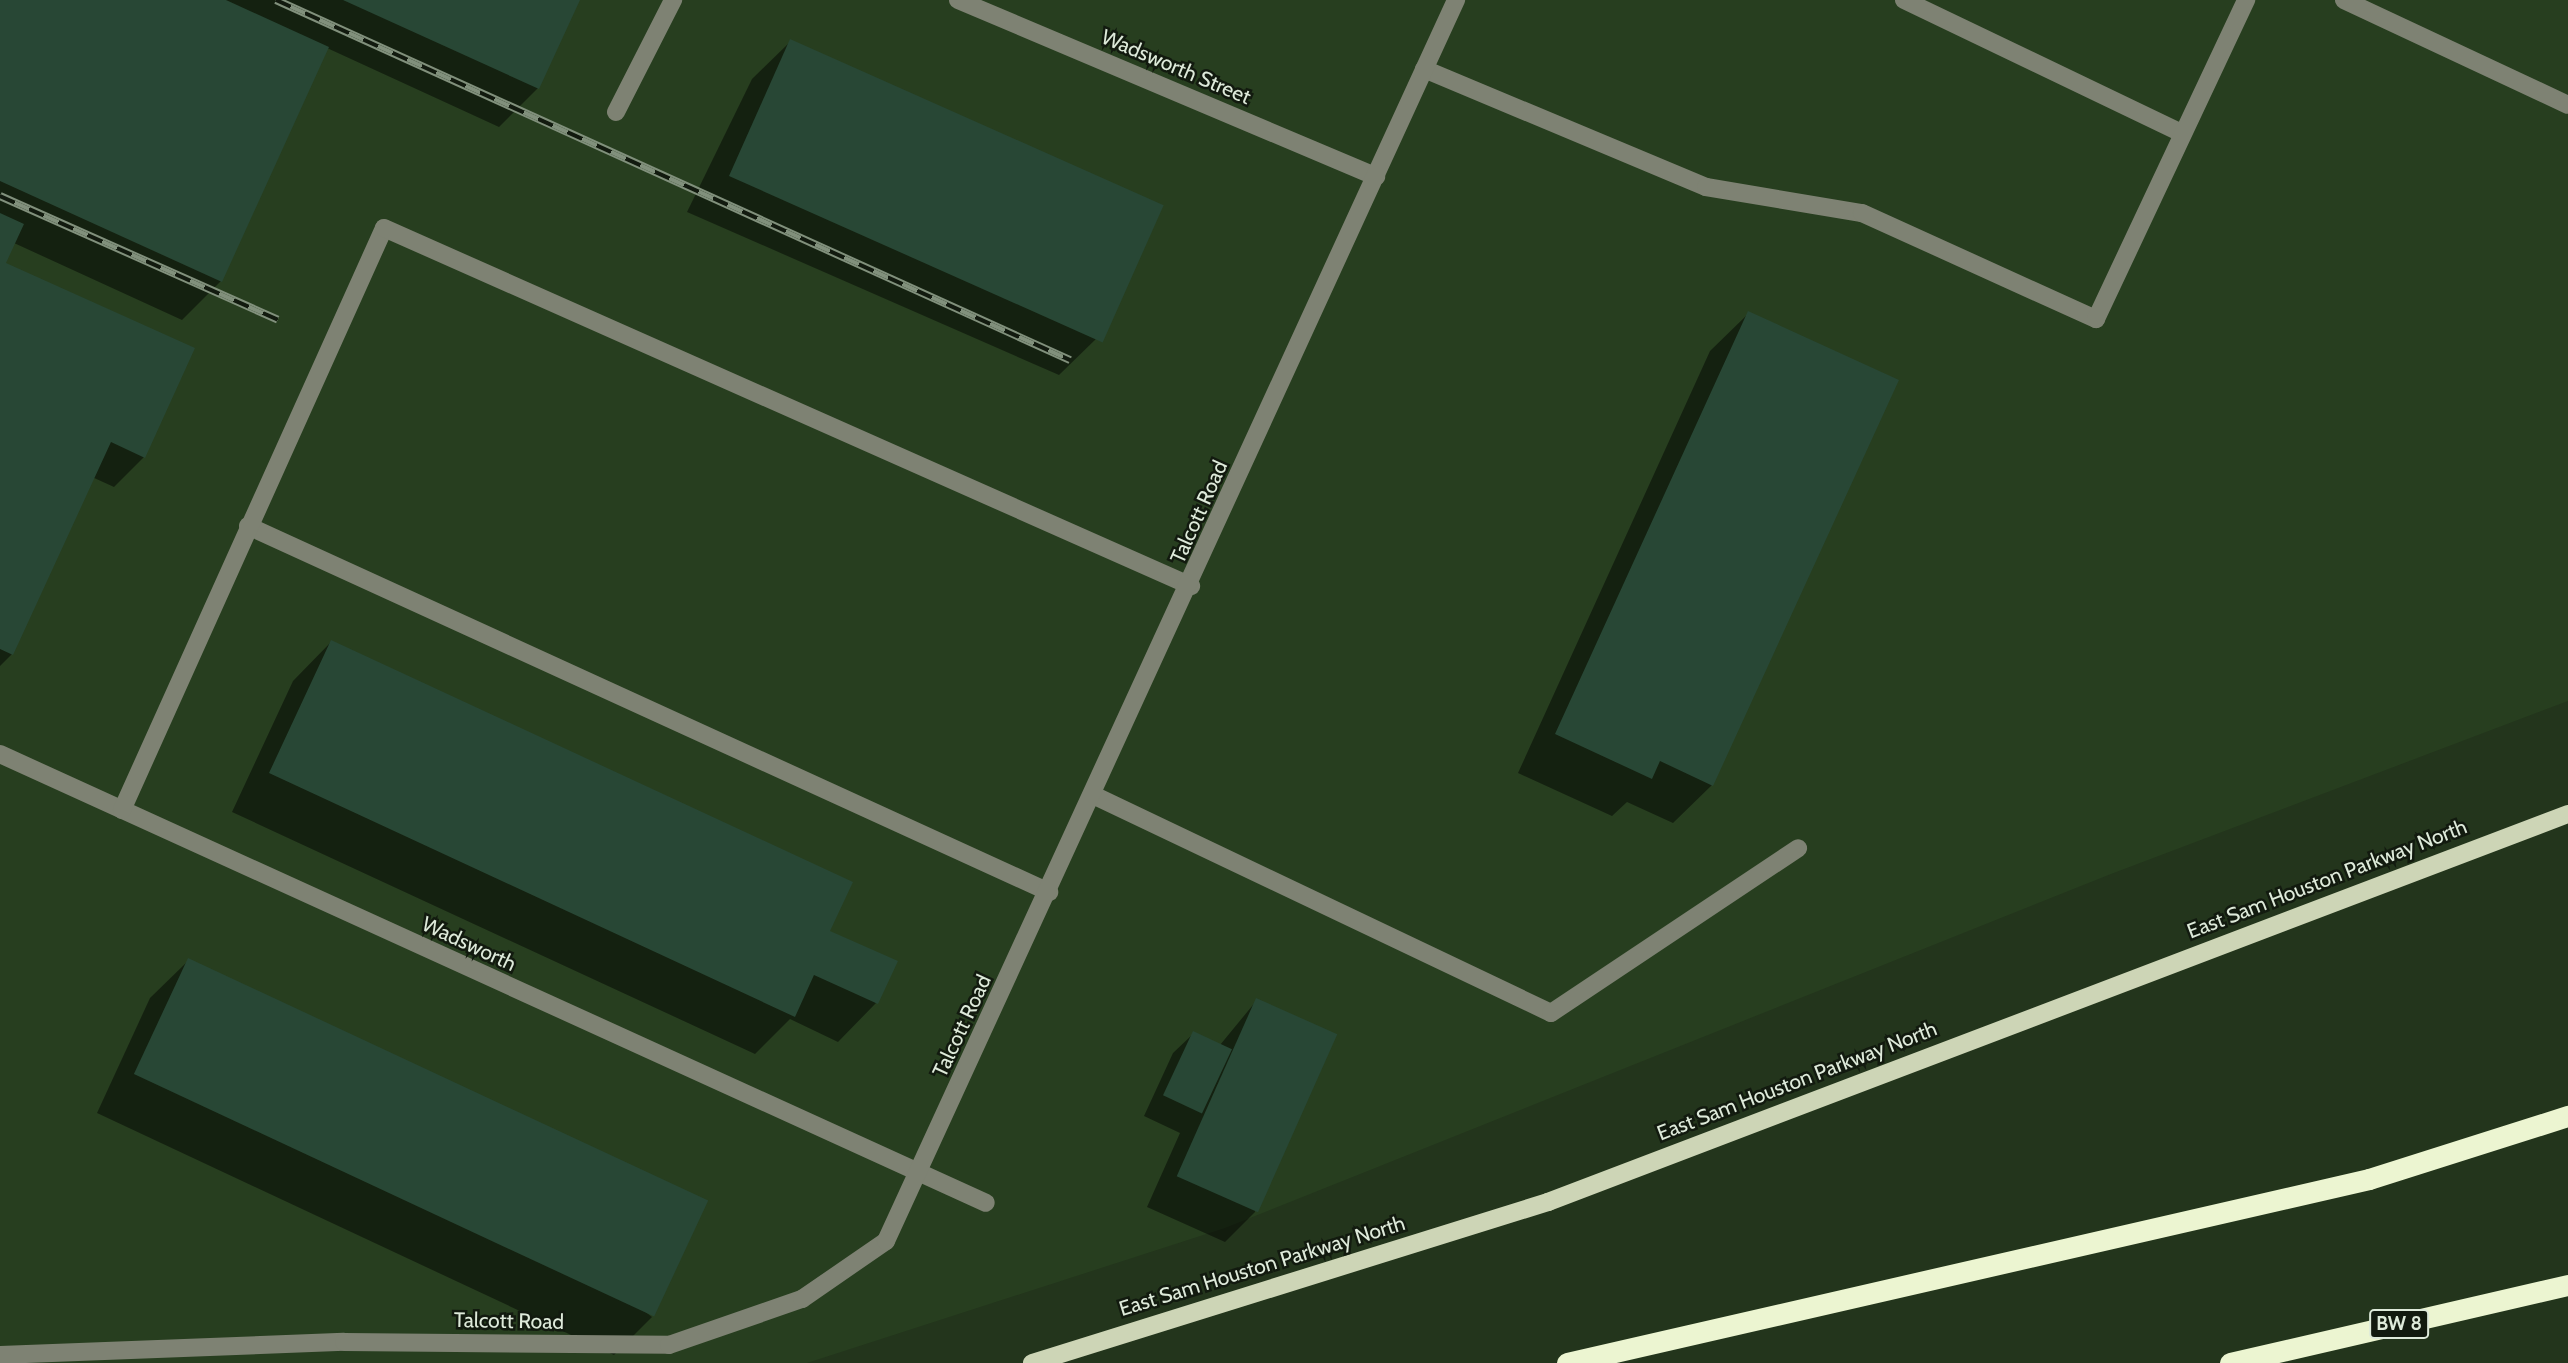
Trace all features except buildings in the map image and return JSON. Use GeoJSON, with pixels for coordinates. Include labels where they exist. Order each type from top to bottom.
{"type":"FeatureCollection","features":[{"type":"Feature","properties":{"kind":"highway"},"geometry":{"type":"LineString","coordinates":[[1567,1363],[2370,1179],[2568,1116]]}},
{"type":"Feature","properties":{"kind":"highway","name":"BW 8"},"geometry":{"type":"LineString","coordinates":[[2230,1363],[2568,1284]]}},
{"type":"Feature","properties":{"kind":"main road","name":"East Sam Houston Parkway North"},"geometry":{"type":"LineString","coordinates":[[1032,1363],[1548,1202],[2568,814]]}},
{"type":"Feature","properties":{"kind":"lane"},"geometry":{"type":"LineString","coordinates":[[616,112],[673,0]]}},
{"type":"Feature","properties":{"kind":"lane","name":"Wadsworth Street"},"geometry":{"type":"LineString","coordinates":[[958,0],[1376,177]]}},
{"type":"Feature","properties":{"kind":"lane","name":"Talcott Road"},"geometry":{"type":"LineString","coordinates":[[0,1355],[345,1342],[669,1345],[813,1292],[886,1241],[1191,586],[1456,0]]}},
{"type":"Feature","properties":{"kind":"lane"},"geometry":{"type":"LineString","coordinates":[[1904,0],[2182,132]]}},
{"type":"Feature","properties":{"kind":"lane"},"geometry":{"type":"LineString","coordinates":[[1424,69],[1706,187],[1862,213],[2096,319],[2246,0]]}},
{"type":"Feature","properties":{"kind":"lane"},"geometry":{"type":"LineString","coordinates":[[2344,0],[2568,105]]}},
{"type":"Feature","properties":{"kind":"lane"},"geometry":{"type":"LineString","coordinates":[[122,810],[384,228],[1191,586]]}},
{"type":"Feature","properties":{"kind":"lane"},"geometry":{"type":"LineString","coordinates":[[248,526],[1049,892]]}},
{"type":"Feature","properties":{"kind":"lane","name":"Wadsworth"},"geometry":{"type":"LineString","coordinates":[[0,754],[918,1175],[986,1203]]}},
{"type":"Feature","properties":{"kind":"lane"},"geometry":{"type":"LineString","coordinates":[[1093,795],[1551,1013],[1798,848]]}},
{"type":"Feature","properties":{"kind":"shaded area"},"geometry":{"type":"Polygon","coordinates":[[[0,0],[2568,0],[2568,701],[2111,874],[1225,1228],[807,1363],[0,1363],[0,0]]]}},
{"type":"Feature","properties":{"kind":"railway"},"geometry":{"type":"LineString","coordinates":[[276,0],[1070,360]]}},
{"type":"Feature","properties":{"kind":"railway"},"geometry":{"type":"LineString","coordinates":[[0,196],[278,320]]}}]}
